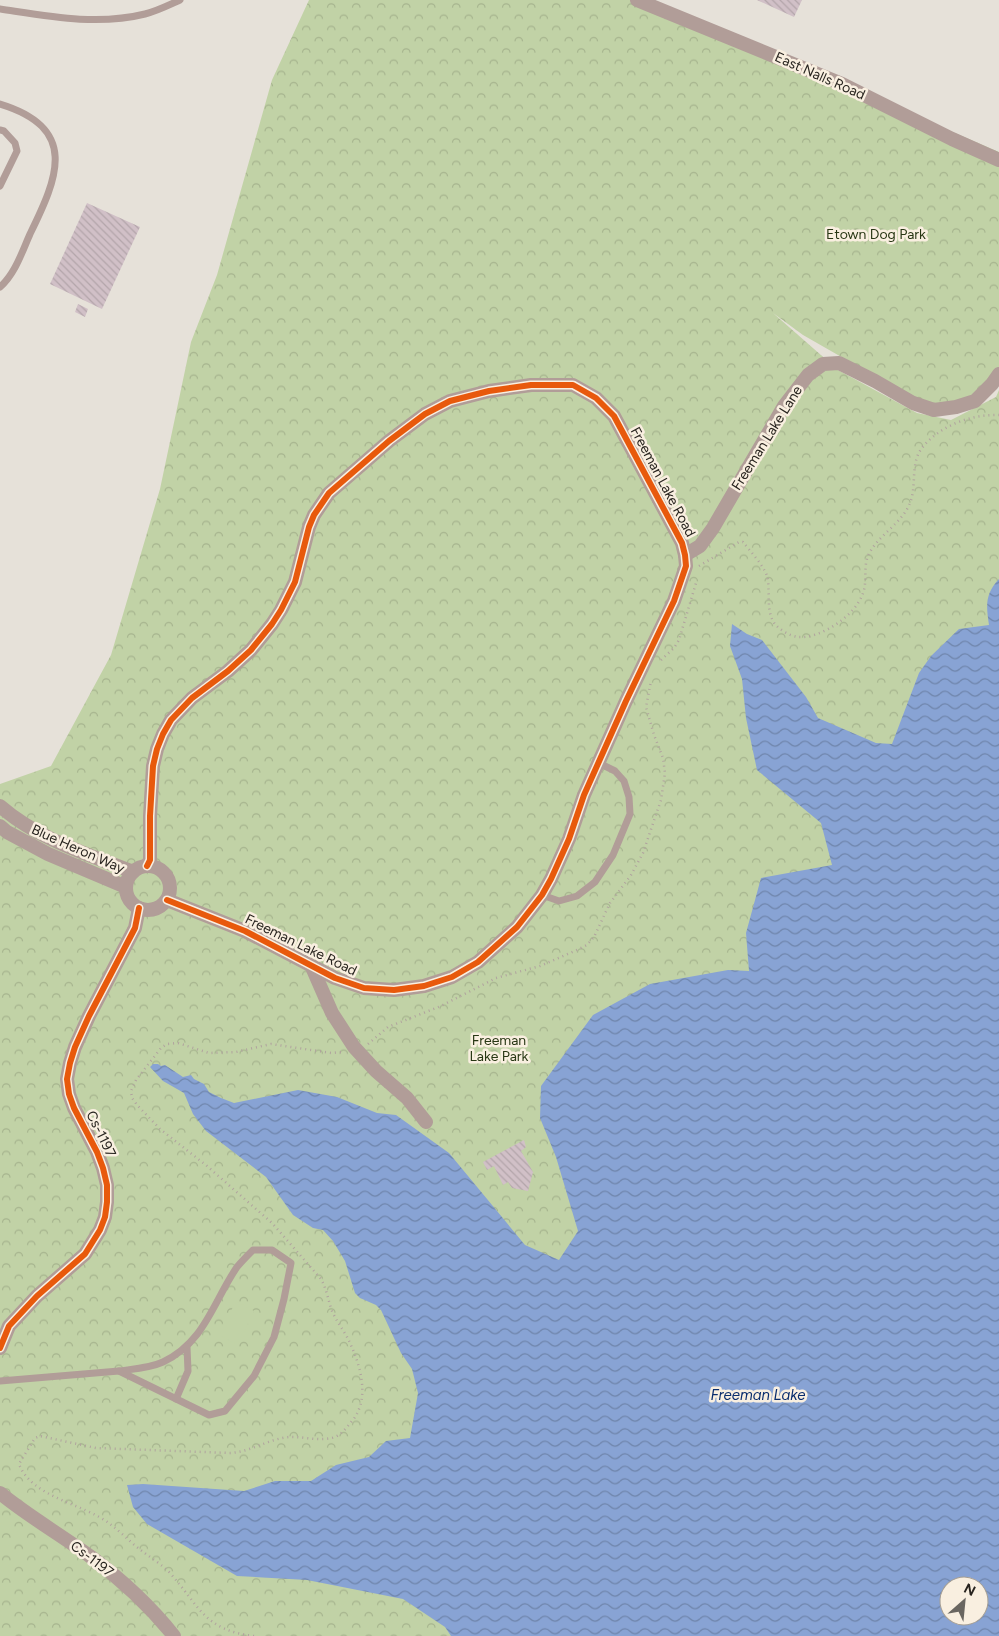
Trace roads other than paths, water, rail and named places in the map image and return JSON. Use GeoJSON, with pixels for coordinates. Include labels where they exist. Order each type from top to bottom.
{"type":"FeatureCollection","features":[{"type":"Feature","properties":{"kind":"street","name":"East Nalls Road"},"geometry":{"type":"LineString","coordinates":[[637,0],[842,84],[952,140],[999,160]]}},
{"type":"Feature","properties":{"kind":"street","name":"Freeman Lake Lane"},"geometry":{"type":"LineString","coordinates":[[685,555],[700,546],[713,528],[784,406],[808,375],[823,364],[839,363],[875,381],[912,403],[934,410],[975,401],[999,374]]}},
{"type":"Feature","properties":{"kind":"street","name":"Freeman Lake Road"},"geometry":{"type":"LineString","coordinates":[[147,866],[150,860],[153,766],[163,734],[171,720],[192,698],[246,655],[272,624],[295,582],[305,540],[314,515],[329,493],[389,441],[425,414],[450,401],[489,391],[531,385],[573,385],[596,398],[614,416],[682,543],[686,566],[674,601],[633,685],[576,814],[560,859],[542,895],[517,927],[487,955],[465,970],[438,982],[409,989],[379,990],[349,984],[245,931],[167,900]]}},
{"type":"Feature","properties":{"kind":"street","name":"Blue Heron Way"},"geometry":{"type":"LineString","coordinates":[[0,806],[15,819],[41,835],[133,872]]}},
{"type":"Feature","properties":{"kind":"street","name":"Blue Heron Way"},"geometry":{"type":"LineString","coordinates":[[0,826],[7,832],[48,854],[126,887]]}},
{"type":"Feature","properties":{"kind":"street"},"geometry":{"type":"LineString","coordinates":[[147,866],[159,868],[166,875],[170,882],[170,891],[167,900],[162,906],[146,910],[139,908],[131,902],[126,887],[128,878],[133,872],[147,866]]}},
{"type":"Feature","properties":{"kind":"street","name":"Cs-1197"},"geometry":{"type":"LineString","coordinates":[[0,1348],[9,1326],[37,1296],[74,1264],[89,1248],[100,1230],[105,1217],[107,1185],[103,1168],[97,1152],[74,1108],[69,1094],[67,1079],[75,1047],[89,1016],[136,928],[139,908]]}},
{"type":"Feature","properties":{"kind":"street"},"geometry":{"type":"LineString","coordinates":[[311,965],[332,1013],[356,1049],[376,1071],[407,1098],[426,1122]]}},
{"type":"Feature","properties":{"kind":"street","name":"Cs-1197"},"geometry":{"type":"LineString","coordinates":[[0,1493],[92,1557],[122,1581],[149,1607],[174,1636]]}},
{"type":"Feature","properties":{"kind":"lane"},"geometry":{"type":"LineString","coordinates":[[0,9],[87,20],[117,19],[146,14],[180,0]]}},
{"type":"Feature","properties":{"kind":"lane"},"geometry":{"type":"LineString","coordinates":[[0,104],[20,111],[43,127],[52,139],[55,167],[48,197],[8,280],[0,287]]}},
{"type":"Feature","properties":{"kind":"lane"},"geometry":{"type":"LineString","coordinates":[[0,130],[4,131],[15,143],[17,151],[0,186]]}},
{"type":"Feature","properties":{"kind":"lane"},"geometry":{"type":"LineString","coordinates":[[542,895],[559,902],[577,896],[595,882],[614,855],[630,814],[629,797],[624,781],[615,771],[599,763]]}},
{"type":"Feature","properties":{"kind":"lane"},"geometry":{"type":"LineString","coordinates":[[0,1381],[118,1371],[148,1367],[163,1362],[187,1347],[202,1327],[238,1266],[252,1250],[272,1250],[291,1264],[274,1337],[254,1376],[225,1411],[210,1415],[118,1371]]}},
{"type":"Feature","properties":{"kind":"lane"},"geometry":{"type":"LineString","coordinates":[[176,1399],[188,1371],[187,1347]]}},
{"type":"Feature","properties":{"kind":"water","name":"Freeman Lake"},"geometry":{"type":"Polygon","coordinates":[[[999,579],[999,1636],[451,1636],[445,1627],[403,1599],[307,1580],[237,1576],[147,1524],[133,1507],[127,1485],[143,1484],[244,1491],[275,1481],[311,1481],[336,1465],[369,1457],[386,1441],[410,1438],[418,1393],[412,1369],[401,1353],[381,1310],[355,1293],[345,1261],[333,1241],[323,1230],[313,1228],[293,1215],[266,1177],[206,1131],[193,1114],[184,1093],[163,1081],[150,1067],[153,1064],[165,1065],[183,1077],[191,1075],[194,1079],[204,1084],[209,1092],[234,1103],[298,1090],[337,1097],[377,1113],[396,1115],[449,1153],[525,1245],[559,1260],[578,1231],[556,1157],[540,1118],[541,1086],[593,1015],[650,984],[728,970],[749,971],[746,933],[761,878],[832,865],[821,823],[757,770],[746,718],[742,679],[730,646],[732,624],[747,634],[762,640],[806,697],[818,718],[876,743],[892,744],[919,673],[931,656],[959,629],[989,625],[987,611],[991,590],[999,579]]]}},
{"type":"Feature","properties":{"kind":"park label","name":"Etown Dog Park"},"geometry":{"type":"Point","coordinates":[876,234]}},
{"type":"Feature","properties":{"kind":"park label","name":"Freeman Lake Park"},"geometry":{"type":"Point","coordinates":[499,1048]}}]}
